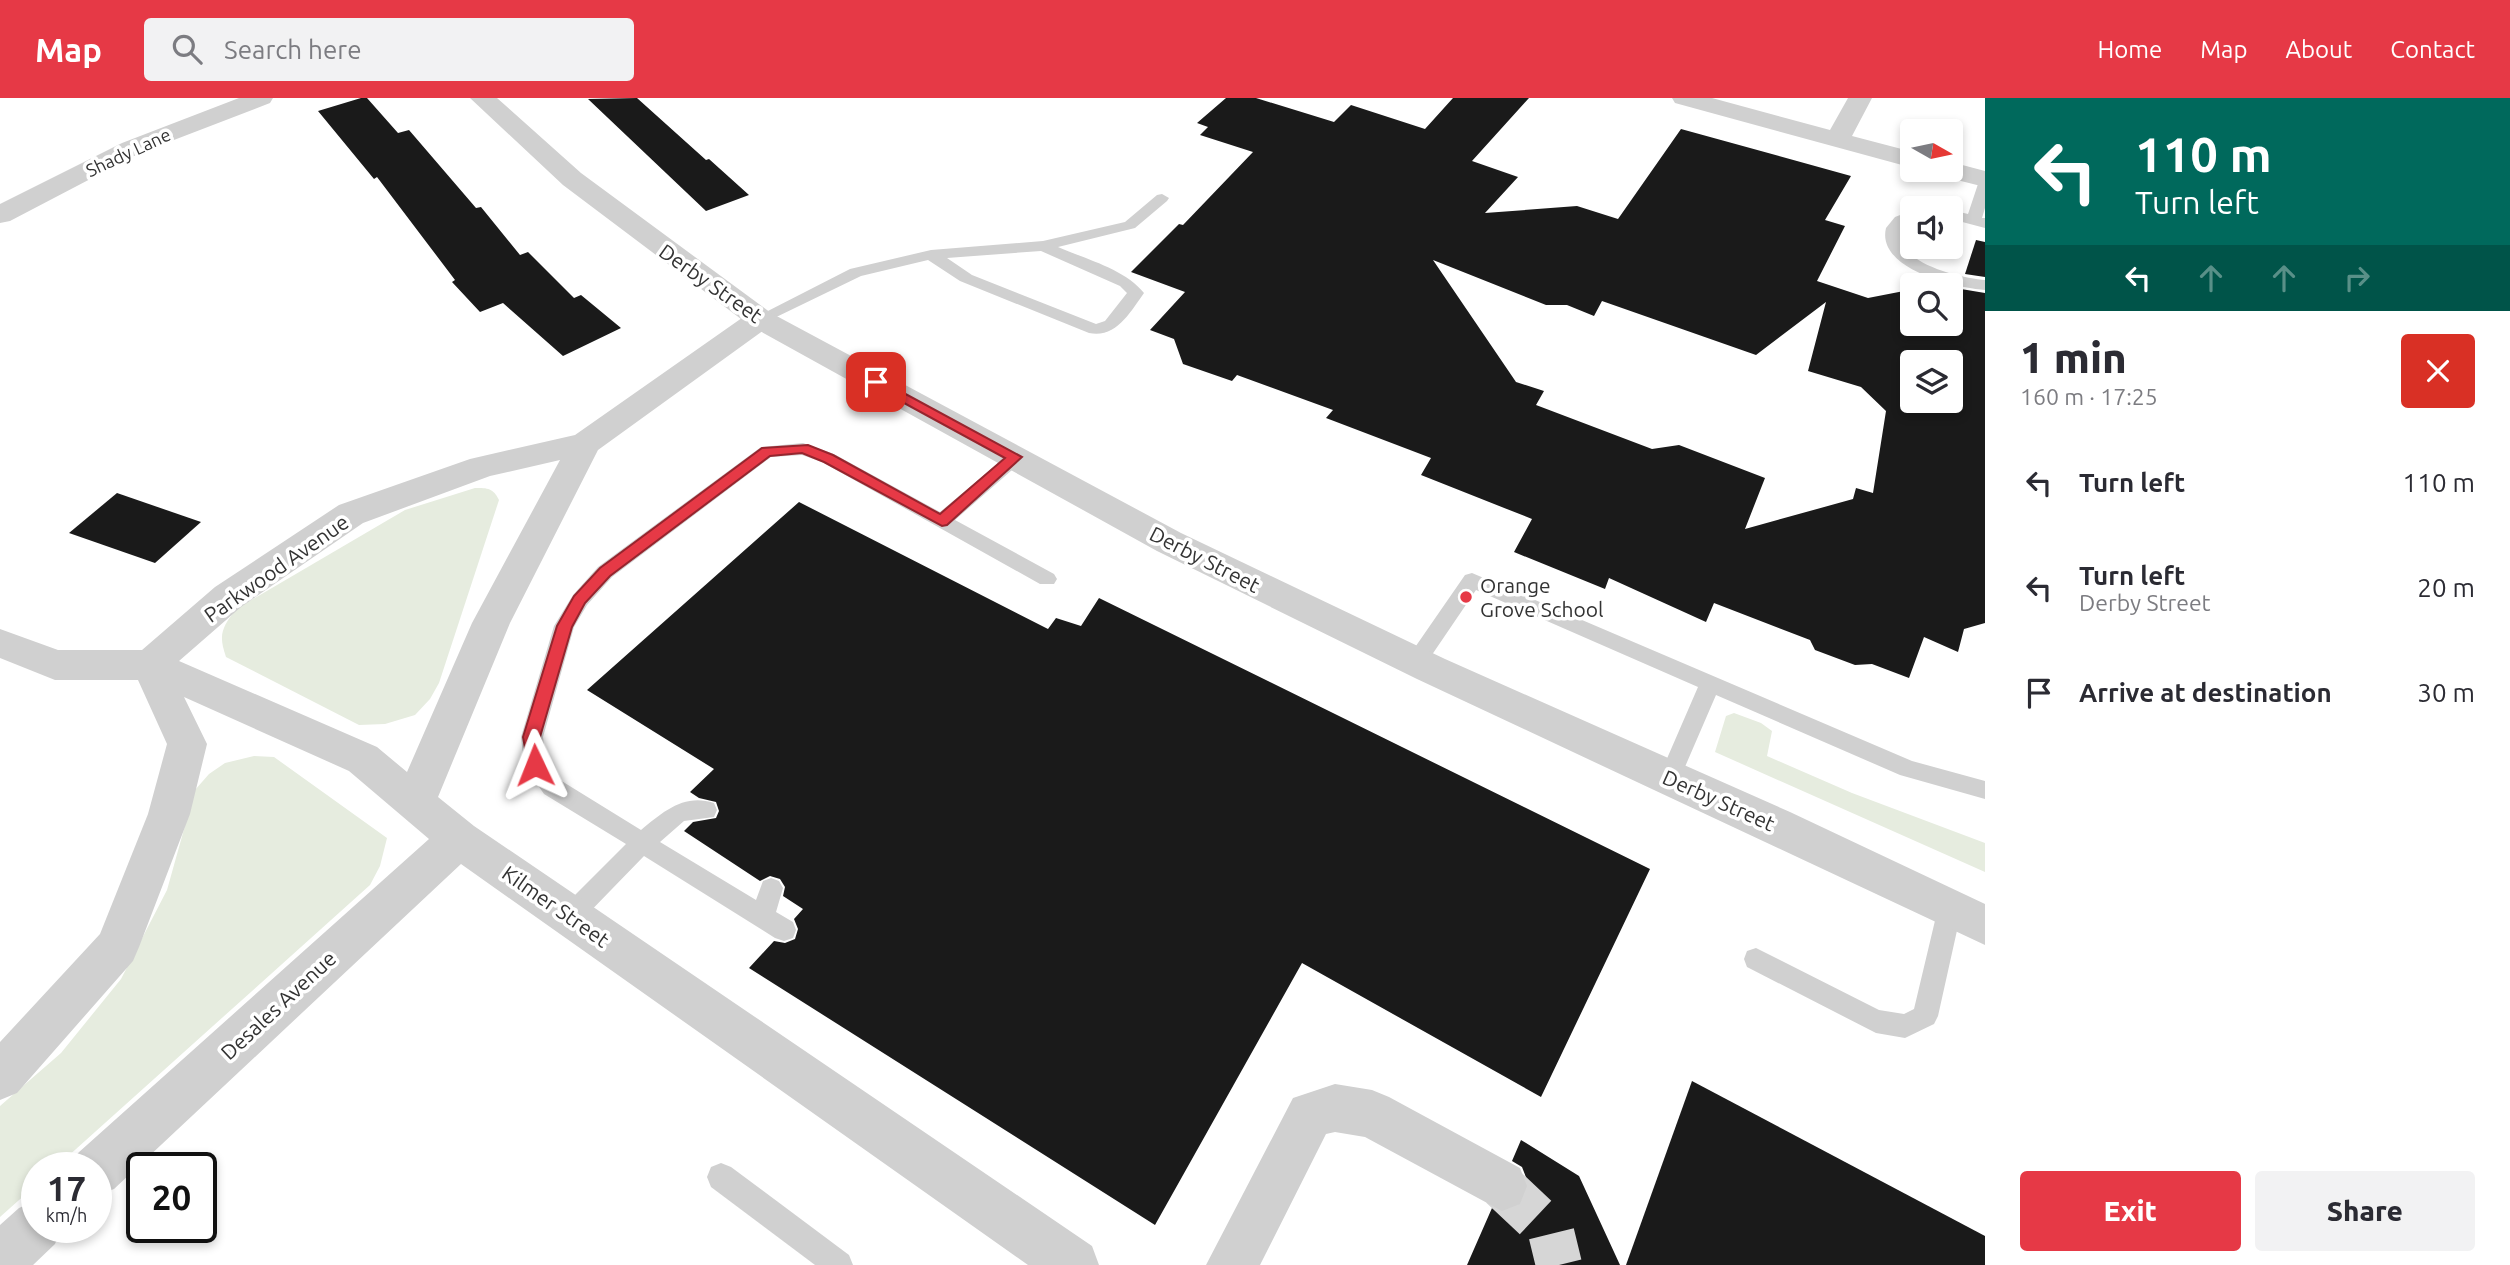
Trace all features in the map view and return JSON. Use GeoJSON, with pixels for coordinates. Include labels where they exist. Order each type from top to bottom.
{"type":"FeatureCollection","features":[{"type":"Feature","properties":{"kind":"street","name":"Shady Lane"},"geometry":{"type":"LineString","coordinates":[[0,215],[131,148],[261,98]]}},
{"type":"Feature","properties":{"kind":"street","name":"Derby Street"},"geometry":{"type":"LineString","coordinates":[[482,98],[582,187],[760,319],[1169,542],[1416,662],[1670,777],[1985,925]]}},
{"type":"Feature","properties":{"kind":"street"},"geometry":{"type":"LineString","coordinates":[[1684,98],[1900,157]]}},
{"type":"Feature","properties":{"kind":"street"},"geometry":{"type":"LineString","coordinates":[[1837,140],[1860,98]]}},
{"type":"Feature","properties":{"kind":"street"},"geometry":{"type":"LineString","coordinates":[[1964,175],[1985,182]]}},
{"type":"Feature","properties":{"kind":"street","name":"Parkwood Avenue"},"geometry":{"type":"LineString","coordinates":[[150,665],[228,597],[351,514],[482,467],[585,443],[760,319]]}},
{"type":"Feature","properties":{"kind":"street"},"geometry":{"type":"LineString","coordinates":[[415,802],[491,623],[585,443]]}},
{"type":"Feature","properties":{"kind":"street","name":"Kilmer Street"},"geometry":{"type":"LineString","coordinates":[[0,643],[55,664],[150,665],[363,759],[459,839],[1073,1265]]}},
{"type":"Feature","properties":{"kind":"street"},"geometry":{"type":"LineString","coordinates":[[0,1077],[117,947],[169,814],[187,744],[150,665]]}},
{"type":"Feature","properties":{"kind":"street","name":"Desales Avenue"},"geometry":{"type":"LineString","coordinates":[[112,1156],[459,839]]}},
{"type":"Feature","properties":{"kind":"street"},"geometry":{"type":"LineString","coordinates":[[1233,1265],[1310,1115],[1335,1108],[1372,1114],[1502,1186]]}},
{"type":"Feature","properties":{"kind":"street"},"geometry":{"type":"LineString","coordinates":[[0,1260],[21,1241]]}},
{"type":"Feature","properties":{"kind":"lane"},"geometry":{"type":"LineString","coordinates":[[1980,221],[1985,182]]}},
{"type":"Feature","properties":{"kind":"lane"},"geometry":{"type":"LineString","coordinates":[[760,319],[856,272],[932,256],[1043,246],[1130,225],[1162,198]]}},
{"type":"Feature","properties":{"kind":"lane"},"geometry":{"type":"LineString","coordinates":[[1900,220],[1892,227],[1891,236],[1900,251]]}},
{"type":"Feature","properties":{"kind":"lane"},"geometry":{"type":"LineString","coordinates":[[932,256],[966,278],[1095,329],[1111,325],[1136,293],[1126,283],[1043,246]]}},
{"type":"Feature","properties":{"kind":"lane"},"geometry":{"type":"LineString","coordinates":[[1910,259],[1925,270],[1949,279],[1985,285]]}},
{"type":"Feature","properties":{"kind":"lane"},"geometry":{"type":"LineString","coordinates":[[784,930],[552,787],[535,765],[531,737],[564,626],[580,600],[605,572],[767,451],[803,449],[828,458],[1047,579]]}},
{"type":"Feature","properties":{"kind":"lane"},"geometry":{"type":"LineString","coordinates":[[942,521],[1015,457]]}},
{"type":"Feature","properties":{"kind":"lane"},"geometry":{"type":"LineString","coordinates":[[1416,662],[1472,580],[1908,769],[1985,790]]}},
{"type":"Feature","properties":{"kind":"lane"},"geometry":{"type":"LineString","coordinates":[[1670,777],[1710,684]]}},
{"type":"Feature","properties":{"kind":"lane"},"geometry":{"type":"LineString","coordinates":[[570,916],[642,843],[679,813],[706,810]]}},
{"type":"Feature","properties":{"kind":"lane"},"geometry":{"type":"LineString","coordinates":[[763,917],[771,888]]}},
{"type":"Feature","properties":{"kind":"lane"},"geometry":{"type":"LineString","coordinates":[[1756,959],[1876,1021],[1905,1026],[1925,1017],[1950,908]]}},
{"type":"Feature","properties":{"kind":"lane"},"geometry":{"type":"LineString","coordinates":[[721,1177],[839,1265]]}},
{"type":"Feature","properties":{"kind":"shaded area"},"geometry":{"type":"Polygon","coordinates":[[[475,488],[490,490],[499,500],[439,683],[430,699],[415,715],[385,724],[359,725],[226,657],[222,642],[223,632],[236,609],[405,510],[475,488]]]}},
{"type":"Feature","properties":{"kind":"shaded area"},"geometry":{"type":"Polygon","coordinates":[[[1734,713],[1761,723],[1772,731],[1767,756],[1852,793],[1985,843],[1985,872],[1715,752],[1726,716],[1734,713]]]}},
{"type":"Feature","properties":{"kind":"shaded area"},"geometry":{"type":"Polygon","coordinates":[[[254,756],[274,757],[387,838],[380,866],[370,885],[73,1152],[21,1152],[21,1198],[0,1217],[0,1106],[61,1053],[121,979],[167,890],[195,790],[209,774],[225,763],[254,756]]]}},
{"type":"Feature","properties":{"kind":"building"},"geometry":{"type":"Polygon","coordinates":[[[367,98],[398,133],[409,130],[476,208],[481,207],[520,255],[528,252],[574,298],[581,295],[621,328],[563,356],[503,303],[480,312],[452,282],[455,280],[377,177],[374,179],[318,111],[367,98]]]}},
{"type":"Feature","properties":{"kind":"building"},"geometry":{"type":"Polygon","coordinates":[[[637,98],[749,195],[706,211],[588,99],[637,98]]]}},
{"type":"Feature","properties":{"kind":"building"},"geometry":{"type":"Polygon","coordinates":[[[1226,98],[1256,98],[1334,122],[1351,105],[1425,129],[1453,98],[1529,98],[1472,161],[1518,177],[1485,213],[1577,206],[1618,219],[1681,129],[1851,176],[1825,220],[1845,226],[1817,281],[1868,298],[1900,292],[1900,336],[1963,336],[1963,289],[1985,293],[1985,623],[1964,629],[1958,652],[1924,637],[1909,678],[1872,664],[1855,665],[1815,650],[1810,640],[1714,603],[1706,622],[1609,578],[1605,589],[1514,552],[1532,519],[1421,475],[1431,458],[1326,418],[1333,410],[1237,375],[1232,381],[1183,364],[1174,339],[1150,330],[1185,292],[1131,272],[1179,224],[1183,225],[1253,152],[1200,135],[1208,127],[1197,123],[1226,98]],[[1433,260],[1516,382],[1544,391],[1536,405],[1652,449],[1679,445],[1765,478],[1745,529],[1853,499],[1856,488],[1873,493],[1886,411],[1861,387],[1808,371],[1826,302],[1756,355],[1602,301],[1594,316],[1567,305],[1546,305],[1433,260]]]}},
{"type":"Feature","properties":{"kind":"building"},"geometry":{"type":"Polygon","coordinates":[[[1976,240],[1985,242],[1985,277],[1965,274],[1976,240]]]}},
{"type":"Feature","properties":{"kind":"building"},"geometry":{"type":"Polygon","coordinates":[[[117,493],[201,522],[155,563],[69,533],[117,493]]]}},
{"type":"Feature","properties":{"kind":"building"},"geometry":{"type":"Polygon","coordinates":[[[799,502],[1048,629],[1056,618],[1081,626],[1099,598],[1650,869],[1541,1097],[1302,963],[1155,1225],[749,968],[774,941],[785,943],[795,939],[798,929],[794,919],[803,909],[783,896],[785,887],[780,879],[770,876],[760,881],[684,831],[693,822],[716,818],[719,811],[716,802],[699,798],[690,792],[714,769],[587,690],[799,502]]]}},
{"type":"Feature","properties":{"kind":"building"},"geometry":{"type":"Polygon","coordinates":[[[1692,1081],[1985,1236],[1985,1265],[1626,1265],[1692,1081]]]}},
{"type":"Feature","properties":{"kind":"building"},"geometry":{"type":"Polygon","coordinates":[[[1521,1140],[1579,1176],[1620,1265],[1467,1265],[1492,1208],[1503,1213],[1522,1205],[1529,1185],[1522,1167],[1512,1161],[1521,1140]]]}},
{"type":"Feature","properties":{"kind":"tunnel"},"geometry":{"type":"LineString","coordinates":[[1502,1186],[1551,1232],[1559,1265]]}},
{"type":"Feature","properties":{"kind":"place","name":"Orange Grove School"},"geometry":{"type":"Point","coordinates":[1466,597]}},
{"type":"Feature","properties":{"kind":"route"},"geometry":{"type":"LineString","coordinates":[[535,765],[531,737],[564,626],[580,600],[605,572],[767,451],[803,449],[828,458],[942,521],[1015,457],[876,382]]}}]}
